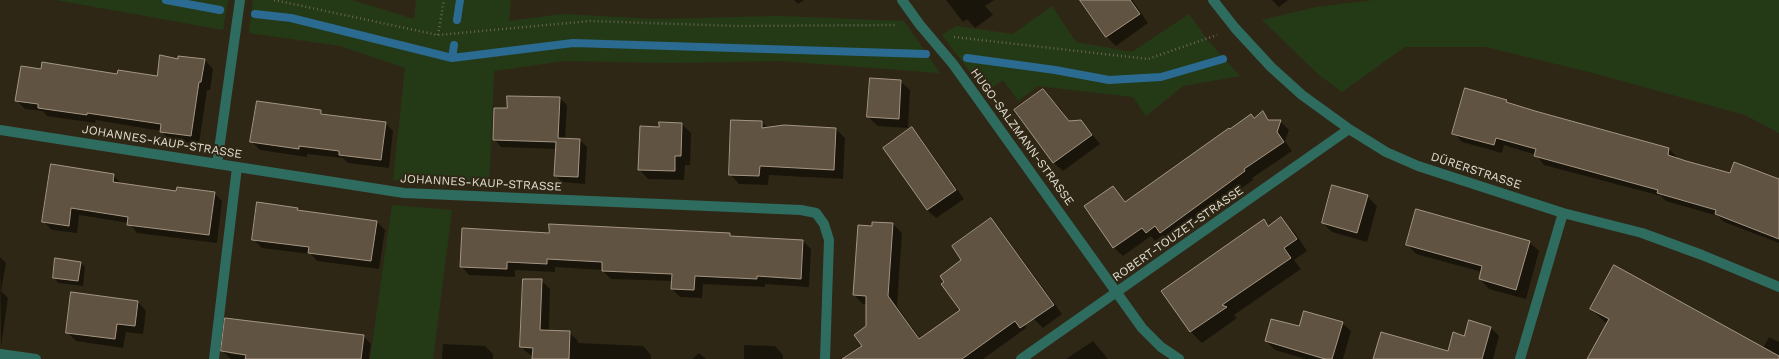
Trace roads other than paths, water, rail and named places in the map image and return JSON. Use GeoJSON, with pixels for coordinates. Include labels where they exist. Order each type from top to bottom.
{"type":"FeatureCollection","features":[{"type":"Feature","properties":{"kind":"street"},"geometry":{"type":"LineString","coordinates":[[217,164],[240,0]]}},
{"type":"Feature","properties":{"kind":"street","name":"HUGO-SALZMANN-STRASSE"},"geometry":{"type":"LineString","coordinates":[[902,0],[920,26],[953,64],[1118,292],[1142,328],[1162,347],[1179,359]]}},
{"type":"Feature","properties":{"kind":"street","name":"DÜRERSTRASSE"},"geometry":{"type":"LineString","coordinates":[[1213,0],[1235,28],[1271,67],[1302,95],[1349,129],[1386,152],[1418,166],[1563,213],[1642,233],[1779,287]]}},
{"type":"Feature","properties":{"kind":"street","name":"ROBERT-TOUZET-STRASSE"},"geometry":{"type":"LineString","coordinates":[[1021,359],[1349,129]]}},
{"type":"Feature","properties":{"kind":"street","name":"JOHANNES-KAUP-STRASSE"},"geometry":{"type":"LineString","coordinates":[[0,130],[404,193],[793,210],[816,213],[824,224],[829,240],[825,359]]}},
{"type":"Feature","properties":{"kind":"street"},"geometry":{"type":"LineString","coordinates":[[214,359],[237,167]]}},
{"type":"Feature","properties":{"kind":"street"},"geometry":{"type":"LineString","coordinates":[[1520,359],[1563,213]]}},
{"type":"Feature","properties":{"kind":"street"},"geometry":{"type":"LineString","coordinates":[[0,354],[36,359]]}},
{"type":"Feature","properties":{"kind":"waterway"},"geometry":{"type":"LineString","coordinates":[[166,0],[220,10]]}},
{"type":"Feature","properties":{"kind":"waterway"},"geometry":{"type":"LineString","coordinates":[[457,20],[460,0]]}},
{"type":"Feature","properties":{"kind":"waterway"},"geometry":{"type":"LineString","coordinates":[[255,14],[291,18],[452,58],[573,43],[926,54]]}},
{"type":"Feature","properties":{"kind":"waterway"},"geometry":{"type":"LineString","coordinates":[[452,58],[454,45]]}},
{"type":"Feature","properties":{"kind":"waterway"},"geometry":{"type":"LineString","coordinates":[[967,58],[1055,70],[1109,80],[1161,77],[1223,59]]}}]}
